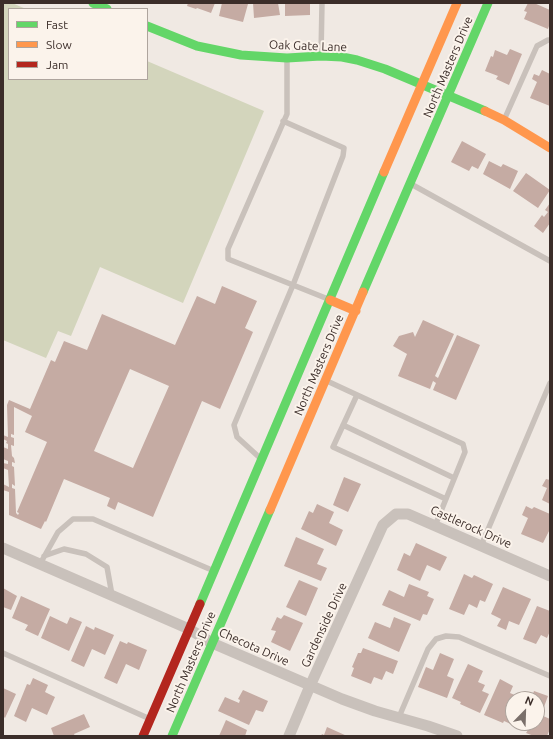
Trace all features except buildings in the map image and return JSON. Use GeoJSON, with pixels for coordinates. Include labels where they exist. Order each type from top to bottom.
{"type":"FeatureCollection","features":[{"type":"Feature","properties":{"kind":"main road"},"geometry":{"type":"LineString","coordinates":[[93,3],[105,8]]}},
{"type":"Feature","properties":{"kind":"main road","name":"North Masters Drive"},"geometry":{"type":"LineString","coordinates":[[143,736],[457,3]]}},
{"type":"Feature","properties":{"kind":"main road","name":"North Masters Drive"},"geometry":{"type":"LineString","coordinates":[[172,736],[488,3]]}},
{"type":"Feature","properties":{"kind":"main road","name":"Oak Gate Lane"},"geometry":{"type":"LineString","coordinates":[[148,26],[197,46],[241,55],[287,58],[321,56],[342,57],[357,60],[385,69],[504,120],[550,148]]}},
{"type":"Feature","properties":{"kind":"main road"},"geometry":{"type":"LineString","coordinates":[[330,300],[356,311]]}},
{"type":"Feature","properties":{"kind":"street","name":"Castlerock Drive"},"geometry":{"type":"LineString","coordinates":[[383,525],[396,514],[408,514],[550,576]]}},
{"type":"Feature","properties":{"kind":"street","name":"Gardenside Drive"},"geometry":{"type":"LineString","coordinates":[[289,736],[383,525]]}},
{"type":"Feature","properties":{"kind":"street","name":"Checota Drive"},"geometry":{"type":"LineString","coordinates":[[3,548],[42,560],[112,595],[189,629],[212,643],[310,686],[375,711],[400,717],[457,736]]}},
{"type":"Feature","properties":{"kind":"lane"},"geometry":{"type":"LineString","coordinates":[[321,56],[322,3]]}},
{"type":"Feature","properties":{"kind":"lane"},"geometry":{"type":"LineString","coordinates":[[504,120],[537,46],[550,40]]}},
{"type":"Feature","properties":{"kind":"lane"},"geometry":{"type":"LineString","coordinates":[[287,58],[287,114],[228,249],[228,259],[330,300]]}},
{"type":"Feature","properties":{"kind":"lane"},"geometry":{"type":"LineString","coordinates":[[262,460],[237,438],[234,425],[292,285],[343,156],[344,148],[284,121]]}},
{"type":"Feature","properties":{"kind":"lane"},"geometry":{"type":"LineString","coordinates":[[411,183],[550,261]]}},
{"type":"Feature","properties":{"kind":"lane"},"geometry":{"type":"LineString","coordinates":[[326,381],[462,444],[465,452],[435,526]]}},
{"type":"Feature","properties":{"kind":"lane"},"geometry":{"type":"LineString","coordinates":[[481,546],[550,383]]}},
{"type":"Feature","properties":{"kind":"lane"},"geometry":{"type":"LineString","coordinates":[[357,395],[333,447],[446,499]]}},
{"type":"Feature","properties":{"kind":"lane"},"geometry":{"type":"LineString","coordinates":[[343,425],[454,478]]}},
{"type":"Feature","properties":{"kind":"lane"},"geometry":{"type":"LineString","coordinates":[[42,560],[58,532],[73,519],[93,520],[214,571]]}},
{"type":"Feature","properties":{"kind":"lane"},"geometry":{"type":"LineString","coordinates":[[42,560],[64,549],[86,554],[107,567],[112,595]]}},
{"type":"Feature","properties":{"kind":"lane"},"geometry":{"type":"LineString","coordinates":[[400,717],[428,649],[436,639],[446,636],[459,637],[550,676]]}},
{"type":"Feature","properties":{"kind":"lane"},"geometry":{"type":"LineString","coordinates":[[3,654],[151,719]]}},
{"type":"Feature","properties":{"kind":"green space"},"geometry":{"type":"Polygon","coordinates":[[[3,3],[12,3],[24,8],[8,8],[8,80],[148,80],[148,61],[264,111],[183,303],[100,267],[71,336],[58,331],[46,358],[3,340],[3,3]]]}},
{"type":"Feature","properties":{"kind":"traffic: fast"},"geometry":{"type":"LineString","coordinates":[[93,3],[105,8]]}},
{"type":"Feature","properties":{"kind":"traffic: fast"},"geometry":{"type":"LineString","coordinates":[[363,292],[488,3]]}},
{"type":"Feature","properties":{"kind":"traffic: fast"},"geometry":{"type":"LineString","coordinates":[[148,26],[197,46],[241,55],[287,58],[321,56],[342,57],[357,60],[385,69],[485,111]]}},
{"type":"Feature","properties":{"kind":"traffic: fast"},"geometry":{"type":"LineString","coordinates":[[200,604],[384,172]]}},
{"type":"Feature","properties":{"kind":"traffic: fast"},"geometry":{"type":"LineString","coordinates":[[172,736],[270,510]]}},
{"type":"Feature","properties":{"kind":"traffic: slow"},"geometry":{"type":"LineString","coordinates":[[384,172],[457,3]]}},
{"type":"Feature","properties":{"kind":"traffic: slow"},"geometry":{"type":"LineString","coordinates":[[485,111],[504,120],[550,148]]}},
{"type":"Feature","properties":{"kind":"traffic: slow"},"geometry":{"type":"LineString","coordinates":[[270,510],[363,292]]}},
{"type":"Feature","properties":{"kind":"traffic: slow"},"geometry":{"type":"LineString","coordinates":[[330,300],[356,311]]}},
{"type":"Feature","properties":{"kind":"traffic: jam"},"geometry":{"type":"LineString","coordinates":[[143,736],[200,604]]}}]}
